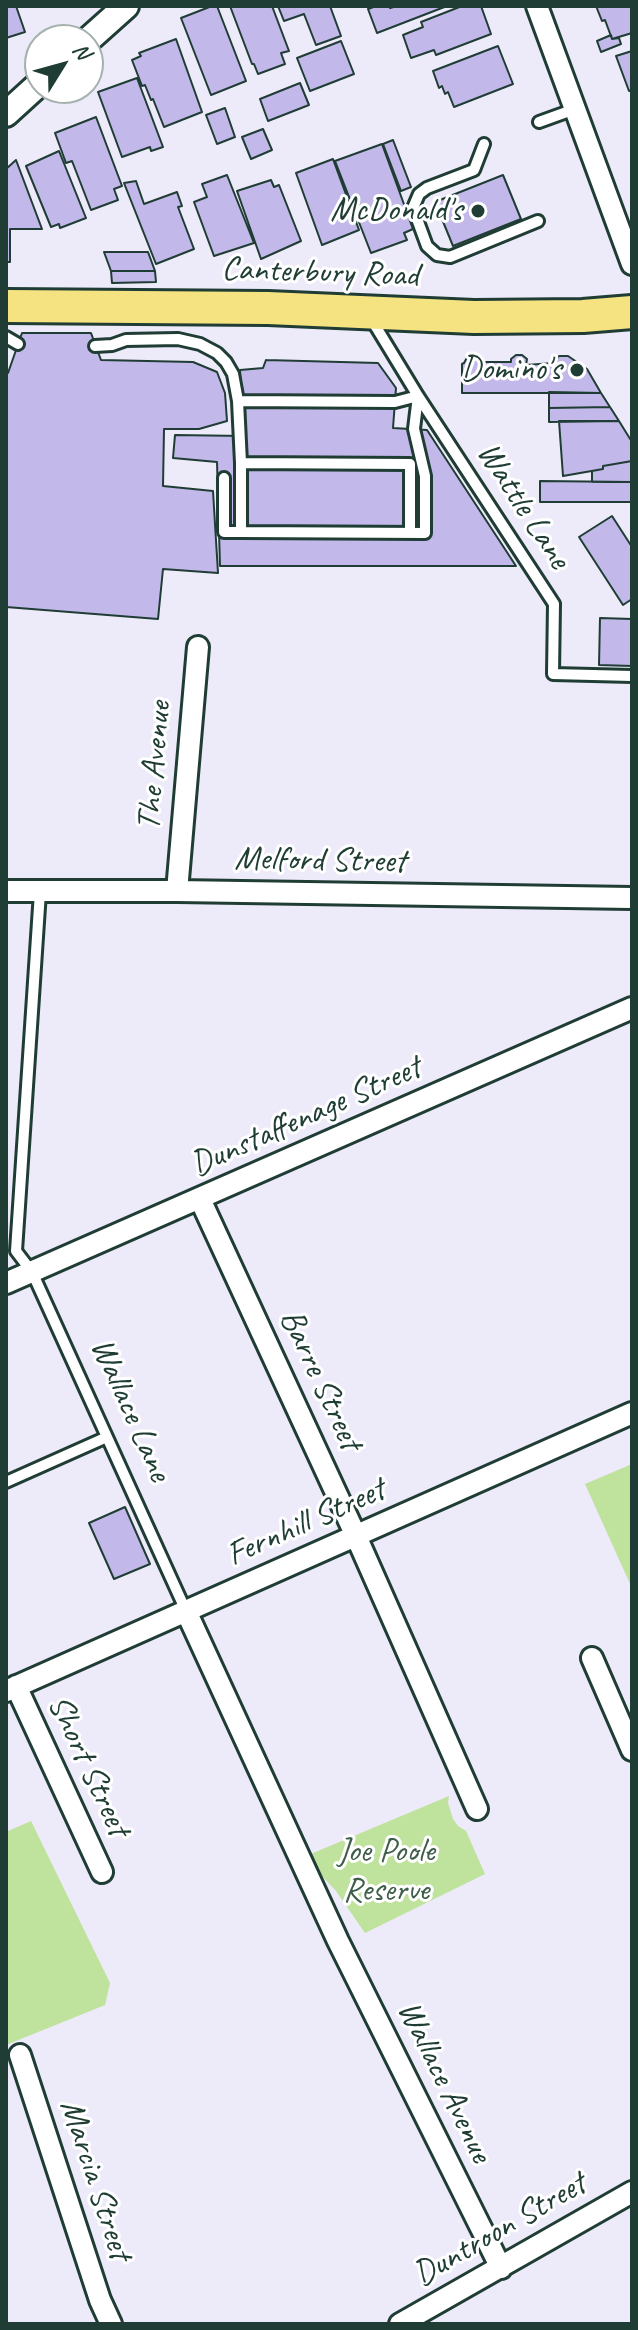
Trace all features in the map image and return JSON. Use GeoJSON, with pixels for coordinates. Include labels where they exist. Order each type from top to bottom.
{"type":"FeatureCollection","features":[{"type":"Feature","properties":{"kind":"highway","name":"Canterbury Road"},"geometry":{"type":"LineString","coordinates":[[6,306],[268,308],[474,317],[583,316],[632,312]]}},
{"type":"Feature","properties":{"kind":"street"},"geometry":{"type":"LineString","coordinates":[[104,26],[126,6]]}},
{"type":"Feature","properties":{"kind":"street"},"geometry":{"type":"LineString","coordinates":[[537,6],[632,264]]}},
{"type":"Feature","properties":{"kind":"street"},"geometry":{"type":"LineString","coordinates":[[6,114],[24,98]]}},
{"type":"Feature","properties":{"kind":"street","name":"The Avenue"},"geometry":{"type":"LineString","coordinates":[[177,891],[198,647]]}},
{"type":"Feature","properties":{"kind":"street","name":"Melford Street"},"geometry":{"type":"LineString","coordinates":[[6,891],[632,898]]}},
{"type":"Feature","properties":{"kind":"street","name":"Dunstaffenage Street"},"geometry":{"type":"LineString","coordinates":[[6,1283],[632,1008]]}},
{"type":"Feature","properties":{"kind":"street","name":"Barre Street"},"geometry":{"type":"LineString","coordinates":[[200,1199],[356,1536],[477,1809]]}},
{"type":"Feature","properties":{"kind":"street","name":"Fernhill Street"},"geometry":{"type":"LineString","coordinates":[[11,1689],[632,1413]]}},
{"type":"Feature","properties":{"kind":"street","name":"Wallace Lane"},"geometry":{"type":"LineString","coordinates":[[186,1611],[331,1924]]}},
{"type":"Feature","properties":{"kind":"street"},"geometry":{"type":"LineString","coordinates":[[592,1658],[632,1750]]}},
{"type":"Feature","properties":{"kind":"street","name":"Short Street"},"geometry":{"type":"LineString","coordinates":[[11,1689],[102,1872]]}},
{"type":"Feature","properties":{"kind":"street","name":"Wallace Avenue"},"geometry":{"type":"LineString","coordinates":[[331,1924],[501,2268]]}},
{"type":"Feature","properties":{"kind":"street","name":"Marcia Street"},"geometry":{"type":"LineString","coordinates":[[20,2055],[100,2300],[111,2324]]}},
{"type":"Feature","properties":{"kind":"street","name":"Duntroon Street"},"geometry":{"type":"LineString","coordinates":[[400,2324],[632,2192]]}},
{"type":"Feature","properties":{"kind":"lane"},"geometry":{"type":"LineString","coordinates":[[539,122],[575,109]]}},
{"type":"Feature","properties":{"kind":"lane"},"geometry":{"type":"LineString","coordinates":[[484,144],[474,170],[419,194],[413,208],[427,246],[437,255],[450,257],[538,221]]}},
{"type":"Feature","properties":{"kind":"lane","name":"Wattle Lane"},"geometry":{"type":"LineString","coordinates":[[367,312],[554,604],[553,674],[632,676]]}},
{"type":"Feature","properties":{"kind":"lane"},"geometry":{"type":"LineString","coordinates":[[6,337],[18,344]]}},
{"type":"Feature","properties":{"kind":"lane"},"geometry":{"type":"LineString","coordinates":[[95,346],[126,340],[178,339],[200,344],[226,362],[233,374],[238,401],[241,532]]}},
{"type":"Feature","properties":{"kind":"lane"},"geometry":{"type":"LineString","coordinates":[[238,401],[395,402],[418,396],[410,464],[410,532]]}},
{"type":"Feature","properties":{"kind":"lane"},"geometry":{"type":"LineString","coordinates":[[224,478],[224,532],[425,533],[425,476],[414,429]]}},
{"type":"Feature","properties":{"kind":"lane"},"geometry":{"type":"LineString","coordinates":[[241,463],[410,464]]}},
{"type":"Feature","properties":{"kind":"lane","name":"Wallace Lane"},"geometry":{"type":"LineString","coordinates":[[40,892],[16,1251],[32,1272],[186,1611]]}},
{"type":"Feature","properties":{"kind":"lane"},"geometry":{"type":"LineString","coordinates":[[6,1482],[107,1437]]}},
{"type":"Feature","properties":{"kind":"green space"},"geometry":{"type":"Polygon","coordinates":[[[632,1464],[632,1584],[631,1586],[585,1484],[632,1464]]]}},
{"type":"Feature","properties":{"kind":"green space","name":"Joe Poole Reserve"},"geometry":{"type":"Polygon","coordinates":[[[449,1796],[453,1819],[466,1831],[485,1874],[365,1933],[336,1891],[306,1856],[449,1796]]]}},
{"type":"Feature","properties":{"kind":"green space"},"geometry":{"type":"Polygon","coordinates":[[[31,1821],[110,1983],[105,2005],[6,2045],[6,1832],[31,1821]]]}},
{"type":"Feature","properties":{"kind":"building"},"geometry":{"type":"Polygon","coordinates":[[[6,6],[16,6],[24,32],[6,38],[6,6]]]}},
{"type":"Feature","properties":{"kind":"building"},"geometry":{"type":"Polygon","coordinates":[[[217,6],[246,81],[211,95],[181,18],[217,6]]]}},
{"type":"Feature","properties":{"kind":"building"},"geometry":{"type":"Polygon","coordinates":[[[230,6],[272,6],[289,51],[281,53],[285,64],[258,74],[230,6]]]}},
{"type":"Feature","properties":{"kind":"building"},"geometry":{"type":"Polygon","coordinates":[[[278,6],[330,6],[341,36],[316,45],[304,14],[284,21],[278,6]]]}},
{"type":"Feature","properties":{"kind":"building"},"geometry":{"type":"Polygon","coordinates":[[[376,6],[447,6],[377,33],[368,9],[376,6]]]}},
{"type":"Feature","properties":{"kind":"building"},"geometry":{"type":"Polygon","coordinates":[[[462,6],[481,6],[491,34],[436,55],[434,50],[411,58],[403,35],[423,27],[421,22],[462,6]]]}},
{"type":"Feature","properties":{"kind":"building"},"geometry":{"type":"Polygon","coordinates":[[[596,6],[632,6],[632,33],[612,39],[596,6]]]}},
{"type":"Feature","properties":{"kind":"building"},"geometry":{"type":"Polygon","coordinates":[[[611,35],[612,39],[619,38],[621,44],[601,52],[597,41],[611,35]]]}},
{"type":"Feature","properties":{"kind":"building"},"geometry":{"type":"Polygon","coordinates":[[[176,39],[202,112],[164,127],[132,60],[141,56],[139,53],[176,39]]]}},
{"type":"Feature","properties":{"kind":"building"},"geometry":{"type":"Polygon","coordinates":[[[341,41],[354,74],[310,91],[297,58],[341,41]]]}},
{"type":"Feature","properties":{"kind":"building"},"geometry":{"type":"Polygon","coordinates":[[[498,46],[513,84],[454,107],[448,92],[445,94],[442,86],[439,88],[433,71],[498,46]]]}},
{"type":"Feature","properties":{"kind":"building"},"geometry":{"type":"Polygon","coordinates":[[[632,51],[632,90],[629,91],[616,56],[632,51]]]}},
{"type":"Feature","properties":{"kind":"building"},"geometry":{"type":"Polygon","coordinates":[[[137,78],[163,147],[151,151],[150,147],[122,157],[102,104],[104,90],[137,78]]]}},
{"type":"Feature","properties":{"kind":"building"},"geometry":{"type":"Polygon","coordinates":[[[300,83],[309,105],[268,121],[260,99],[300,83]]]}},
{"type":"Feature","properties":{"kind":"building"},"geometry":{"type":"Polygon","coordinates":[[[225,108],[235,137],[217,144],[206,115],[225,108]]]}},
{"type":"Feature","properties":{"kind":"building"},"geometry":{"type":"Polygon","coordinates":[[[96,117],[122,186],[114,189],[118,200],[91,210],[72,161],[66,163],[55,133],[96,117]]]}},
{"type":"Feature","properties":{"kind":"building"},"geometry":{"type":"Polygon","coordinates":[[[263,129],[272,150],[251,159],[242,137],[263,129]]]}},
{"type":"Feature","properties":{"kind":"building"},"geometry":{"type":"Polygon","coordinates":[[[393,140],[411,187],[401,191],[383,144],[393,140]]]}},
{"type":"Feature","properties":{"kind":"building"},"geometry":{"type":"Polygon","coordinates":[[[382,144],[413,229],[404,233],[407,240],[371,253],[335,161],[382,144]]]}},
{"type":"Feature","properties":{"kind":"building"},"geometry":{"type":"Polygon","coordinates":[[[59,151],[86,218],[60,228],[59,224],[51,227],[26,166],[59,151]]]}},
{"type":"Feature","properties":{"kind":"building"},"geometry":{"type":"Polygon","coordinates":[[[333,159],[359,230],[322,245],[296,173],[333,159]]]}},
{"type":"Feature","properties":{"kind":"building"},"geometry":{"type":"Polygon","coordinates":[[[16,160],[42,229],[10,229],[10,262],[6,262],[6,169],[16,160]]]}},
{"type":"Feature","properties":{"kind":"building"},"geometry":{"type":"Polygon","coordinates":[[[227,175],[254,243],[214,256],[194,202],[207,197],[202,184],[227,175]]]}},
{"type":"Feature","properties":{"kind":"building","name":"McDonald's"},"geometry":{"type":"Polygon","coordinates":[[[503,175],[521,219],[453,246],[435,202],[503,175]]]}},
{"type":"Feature","properties":{"kind":"building"},"geometry":{"type":"Polygon","coordinates":[[[271,180],[274,187],[279,185],[301,241],[261,259],[237,191],[271,180]]]}},
{"type":"Feature","properties":{"kind":"building"},"geometry":{"type":"Polygon","coordinates":[[[136,181],[144,204],[177,192],[182,206],[178,207],[194,249],[156,264],[124,183],[136,181]]]}},
{"type":"Feature","properties":{"kind":"building"},"geometry":{"type":"Polygon","coordinates":[[[104,252],[148,252],[155,271],[111,271],[104,252]]]}},
{"type":"Feature","properties":{"kind":"building"},"geometry":{"type":"Polygon","coordinates":[[[111,271],[155,271],[156,282],[112,283],[111,271]]]}},
{"type":"Feature","properties":{"kind":"building"},"geometry":{"type":"Polygon","coordinates":[[[22,333],[91,333],[101,360],[193,362],[217,372],[225,393],[227,421],[199,429],[164,429],[163,486],[213,491],[218,573],[163,569],[158,619],[6,607],[6,373],[22,333]]]}},
{"type":"Feature","properties":{"kind":"building"},"geometry":{"type":"Polygon","coordinates":[[[469,354],[476,355],[482,362],[511,362],[516,355],[522,355],[527,359],[526,365],[554,363],[559,356],[568,356],[587,369],[601,393],[462,393],[462,364],[469,354]]]}},
{"type":"Feature","properties":{"kind":"building"},"geometry":{"type":"Polygon","coordinates":[[[266,360],[378,363],[396,388],[393,428],[427,430],[516,566],[220,566],[217,462],[173,458],[175,435],[244,436],[240,370],[263,368],[266,360]]]}},
{"type":"Feature","properties":{"kind":"building"},"geometry":{"type":"Polygon","coordinates":[[[549,392],[601,393],[610,407],[549,408],[549,392]]]}},
{"type":"Feature","properties":{"kind":"building"},"geometry":{"type":"Polygon","coordinates":[[[610,407],[619,421],[549,422],[549,408],[610,407]]]}},
{"type":"Feature","properties":{"kind":"building"},"geometry":{"type":"Polygon","coordinates":[[[559,421],[619,421],[632,442],[632,461],[563,476],[559,421]]]}},
{"type":"Feature","properties":{"kind":"building"},"geometry":{"type":"Polygon","coordinates":[[[632,461],[632,482],[592,482],[592,471],[632,461]]]}},
{"type":"Feature","properties":{"kind":"building"},"geometry":{"type":"Polygon","coordinates":[[[540,481],[632,482],[632,502],[540,502],[540,481]]]}},
{"type":"Feature","properties":{"kind":"building"},"geometry":{"type":"Polygon","coordinates":[[[612,516],[632,547],[632,599],[623,605],[579,537],[612,516]]]}},
{"type":"Feature","properties":{"kind":"building"},"geometry":{"type":"Polygon","coordinates":[[[600,618],[632,619],[632,666],[599,665],[600,618]]]}},
{"type":"Feature","properties":{"kind":"building"},"geometry":{"type":"Polygon","coordinates":[[[125,1507],[150,1564],[114,1579],[89,1523],[125,1507]]]}},
{"type":"Feature","properties":{"kind":"place","name":"McDonald's"},"geometry":{"type":"Point","coordinates":[478,211]}},
{"type":"Feature","properties":{"kind":"place","name":"Domino's"},"geometry":{"type":"Point","coordinates":[577,370]}}]}
